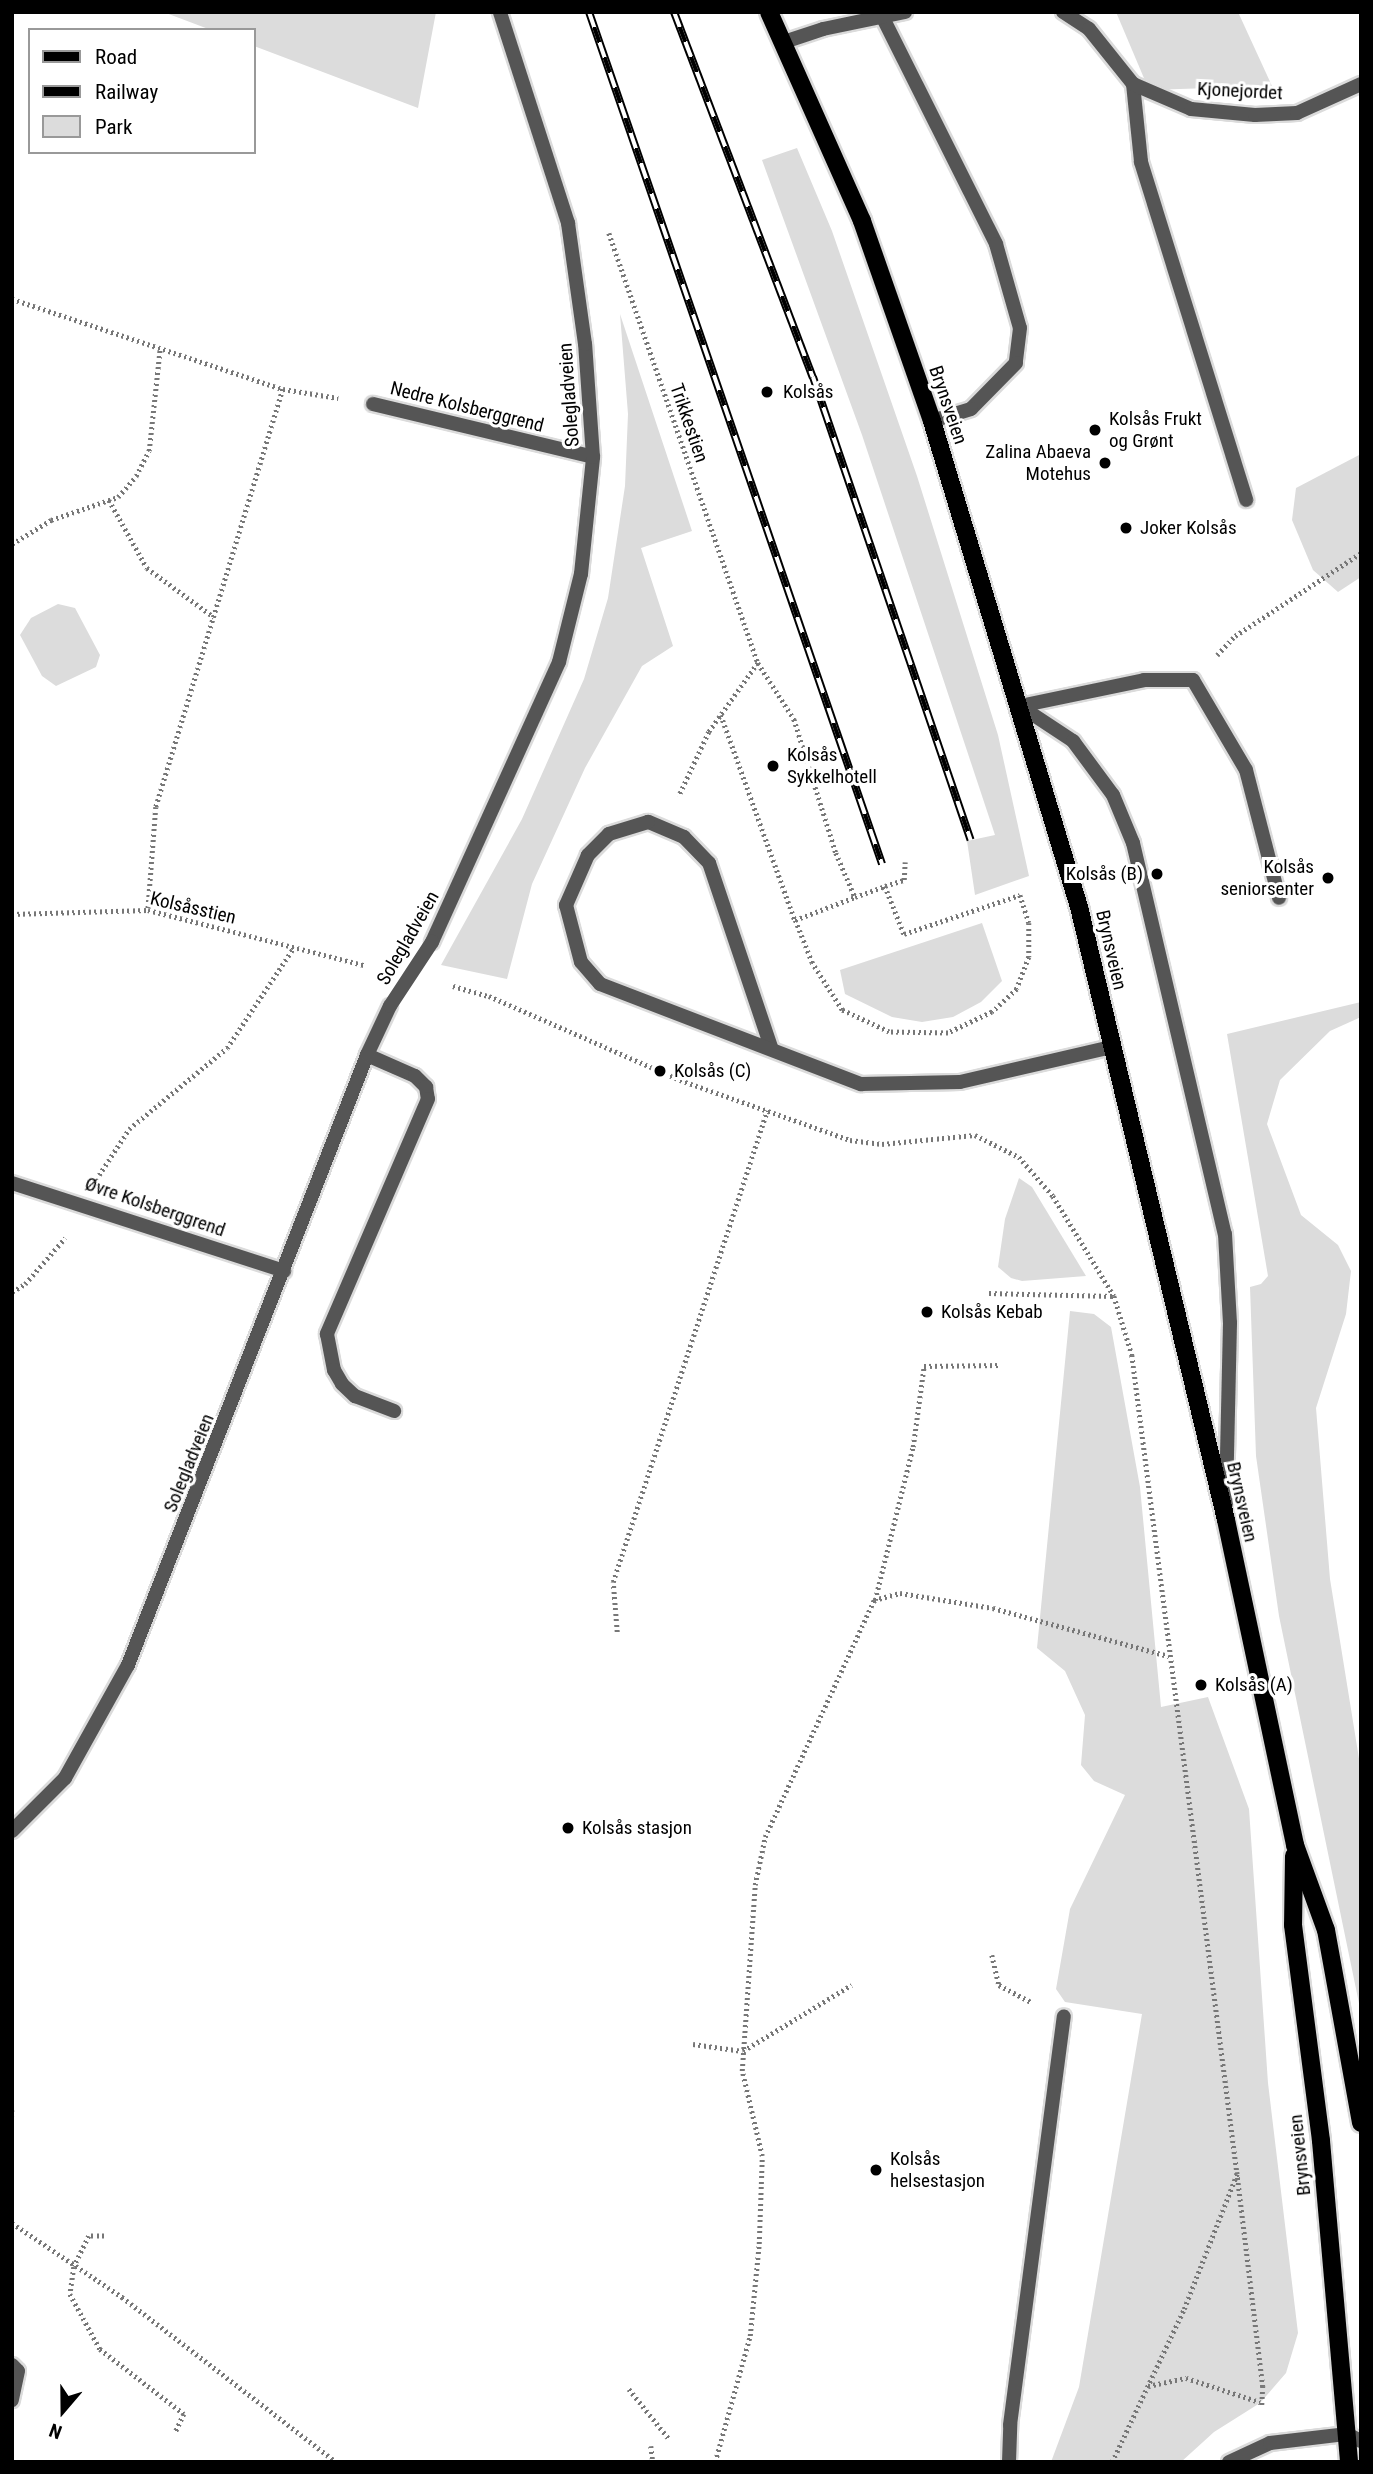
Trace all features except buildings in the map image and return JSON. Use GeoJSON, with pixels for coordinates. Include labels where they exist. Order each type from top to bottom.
{"type":"FeatureCollection","features":[{"type":"Feature","properties":{"kind":"main road","name":"Brynsveien"},"geometry":{"type":"LineString","coordinates":[[769,12],[862,222],[932,421],[1079,907],[1226,1520],[1295,1845],[1326,1930],[1361,2123]]}},
{"type":"Feature","properties":{"kind":"main road","name":"Brynsveien"},"geometry":{"type":"LineString","coordinates":[[1295,1845],[1293,1926],[1321,2141],[1354,2438],[1349,2462]]}},
{"type":"Feature","properties":{"kind":"street","name":"Solegladveien"},"geometry":{"type":"LineString","coordinates":[[12,1830],[65,1778],[128,1665],[367,1055],[390,1006],[432,942],[559,662],[581,574],[593,457],[585,344],[568,223],[500,12]]}},
{"type":"Feature","properties":{"kind":"street"},"geometry":{"type":"LineString","coordinates":[[784,43],[881,14],[905,12]]}},
{"type":"Feature","properties":{"kind":"street","name":"Kjonejordet"},"geometry":{"type":"LineString","coordinates":[[1063,12],[1088,29],[1133,84],[1191,109],[1255,115],[1297,113],[1361,85]]}},
{"type":"Feature","properties":{"kind":"street"},"geometry":{"type":"LineString","coordinates":[[881,14],[996,244],[1020,328],[1016,363],[971,409],[932,421]]}},
{"type":"Feature","properties":{"kind":"street"},"geometry":{"type":"LineString","coordinates":[[1133,84],[1142,162],[1247,500]]}},
{"type":"Feature","properties":{"kind":"street","name":"Nedre Kolsberggrend"},"geometry":{"type":"LineString","coordinates":[[373,404],[593,457]]}},
{"type":"Feature","properties":{"kind":"street"},"geometry":{"type":"LineString","coordinates":[[1020,706],[1144,680],[1193,680],[1246,770],[1279,898]]}},
{"type":"Feature","properties":{"kind":"street"},"geometry":{"type":"LineString","coordinates":[[1020,706],[1073,741],[1113,795],[1133,843],[1225,1234],[1230,1323],[1226,1520]]}},
{"type":"Feature","properties":{"kind":"street"},"geometry":{"type":"LineString","coordinates":[[771,1047],[709,863],[684,836],[648,822],[609,834],[589,855],[566,905],[570,932],[581,962],[600,984],[771,1047],[861,1084],[960,1082],[1112,1046]]}},
{"type":"Feature","properties":{"kind":"street"},"geometry":{"type":"LineString","coordinates":[[367,1055],[415,1076],[426,1087],[428,1099],[327,1334],[334,1370],[342,1384],[355,1396],[394,1411]]}},
{"type":"Feature","properties":{"kind":"street","name":"Øvre Kolsberggrend"},"geometry":{"type":"LineString","coordinates":[[12,1183],[84,1203],[284,1271]]}},
{"type":"Feature","properties":{"kind":"street"},"geometry":{"type":"LineString","coordinates":[[1009,2462],[1010,2425],[1064,2017]]}},
{"type":"Feature","properties":{"kind":"street"},"geometry":{"type":"LineString","coordinates":[[12,2365],[18,2371],[12,2400]]}},
{"type":"Feature","properties":{"kind":"street"},"geometry":{"type":"LineString","coordinates":[[1229,2462],[1270,2443],[1354,2438]]}},
{"type":"Feature","properties":{"kind":"path","name":"Trikkestien"},"geometry":{"type":"LineString","coordinates":[[606,226],[758,663],[794,719],[836,853],[855,897]]}},
{"type":"Feature","properties":{"kind":"path"},"geometry":{"type":"LineString","coordinates":[[12,299],[283,390],[373,404]]}},
{"type":"Feature","properties":{"kind":"path"},"geometry":{"type":"LineString","coordinates":[[12,544],[51,520],[118,496],[136,476],[149,451],[160,348]]}},
{"type":"Feature","properties":{"kind":"path"},"geometry":{"type":"LineString","coordinates":[[148,910],[156,807],[283,390]]}},
{"type":"Feature","properties":{"kind":"path"},"geometry":{"type":"LineString","coordinates":[[109,500],[146,568],[214,617]]}},
{"type":"Feature","properties":{"kind":"path"},"geometry":{"type":"LineString","coordinates":[[1193,680],[1235,636],[1361,552]]}},
{"type":"Feature","properties":{"kind":"path"},"geometry":{"type":"LineString","coordinates":[[664,828],[720,715],[758,663]]}},
{"type":"Feature","properties":{"kind":"path"},"geometry":{"type":"LineString","coordinates":[[720,715],[794,920],[812,962],[842,1010],[889,1032],[948,1033],[992,1012],[1017,989],[1029,957],[1029,923],[1020,895],[904,934],[885,886]]}},
{"type":"Feature","properties":{"kind":"path"},"geometry":{"type":"LineString","coordinates":[[794,920],[904,880],[905,862]]}},
{"type":"Feature","properties":{"kind":"path","name":"Kolsåsstien"},"geometry":{"type":"LineString","coordinates":[[12,914],[148,910],[364,965]]}},
{"type":"Feature","properties":{"kind":"path"},"geometry":{"type":"LineString","coordinates":[[12,1292],[25,1284],[65,1238],[129,1129],[227,1048],[294,947]]}},
{"type":"Feature","properties":{"kind":"path"},"geometry":{"type":"LineString","coordinates":[[453,986],[489,996],[680,1080],[850,1140],[882,1143],[975,1135],[1019,1157],[1059,1206],[1114,1296],[1132,1355],[1264,2386],[1261,2403],[1186,2378],[1147,2386]]}},
{"type":"Feature","properties":{"kind":"path"},"geometry":{"type":"LineString","coordinates":[[617,1632],[613,1583],[767,1111]]}},
{"type":"Feature","properties":{"kind":"path"},"geometry":{"type":"LineString","coordinates":[[989,1293],[1114,1296]]}},
{"type":"Feature","properties":{"kind":"path"},"geometry":{"type":"LineString","coordinates":[[715,2462],[750,2336],[759,2244],[762,2156],[742,2071],[755,1885],[765,1837],[874,1600],[914,1447],[924,1366],[1001,1365]]}},
{"type":"Feature","properties":{"kind":"path"},"geometry":{"type":"LineString","coordinates":[[874,1600],[900,1593],[993,1608],[1169,1656]]}},
{"type":"Feature","properties":{"kind":"path"},"geometry":{"type":"LineString","coordinates":[[992,1955],[999,1985],[1064,2017]]}},
{"type":"Feature","properties":{"kind":"path"},"geometry":{"type":"LineString","coordinates":[[693,2043],[743,2051],[851,1985]]}},
{"type":"Feature","properties":{"kind":"path"},"geometry":{"type":"LineString","coordinates":[[12,2110],[12,2116]]}},
{"type":"Feature","properties":{"kind":"path"},"geometry":{"type":"LineString","coordinates":[[1112,2462],[1184,2309],[1237,2172]]}},
{"type":"Feature","properties":{"kind":"path"},"geometry":{"type":"LineString","coordinates":[[12,2222],[74,2267],[122,2297],[336,2462]]}},
{"type":"Feature","properties":{"kind":"path"},"geometry":{"type":"LineString","coordinates":[[104,2236],[89,2236],[74,2267],[70,2294],[100,2349],[184,2414],[175,2433]]}},
{"type":"Feature","properties":{"kind":"path"},"geometry":{"type":"LineString","coordinates":[[629,2389],[670,2440]]}},
{"type":"Feature","properties":{"kind":"path"},"geometry":{"type":"LineString","coordinates":[[651,2446],[653,2462]]}},
{"type":"Feature","properties":{"kind":"green space"},"geometry":{"type":"Polygon","coordinates":[[[436,12],[418,108],[256,47],[256,28],[206,28],[166,13],[436,12]]]}},
{"type":"Feature","properties":{"kind":"green space"},"geometry":{"type":"Polygon","coordinates":[[[1116,12],[1238,12],[1272,86],[1149,90],[1116,12]]]}},
{"type":"Feature","properties":{"kind":"green space"},"geometry":{"type":"Polygon","coordinates":[[[797,148],[832,231],[917,476],[998,735],[1029,876],[975,895],[967,841],[995,835],[862,435],[762,160],[797,148]]]}},
{"type":"Feature","properties":{"kind":"green space"},"geometry":{"type":"Polygon","coordinates":[[[620,314],[692,531],[641,548],[673,646],[642,666],[585,768],[532,884],[507,979],[441,965],[522,819],[584,679],[608,598],[625,486],[628,414],[620,314]]]}},
{"type":"Feature","properties":{"kind":"green space"},"geometry":{"type":"Polygon","coordinates":[[[1361,454],[1361,577],[1338,592],[1313,570],[1292,520],[1296,488],[1361,454]]]}},
{"type":"Feature","properties":{"kind":"green space"},"geometry":{"type":"Polygon","coordinates":[[[58,604],[75,608],[100,655],[96,667],[56,686],[42,676],[20,635],[31,618],[58,604]]]}},
{"type":"Feature","properties":{"kind":"green space"},"geometry":{"type":"Polygon","coordinates":[[[982,923],[1002,981],[981,1002],[953,1017],[922,1022],[892,1017],[845,994],[840,970],[982,923]]]}},
{"type":"Feature","properties":{"kind":"green space"},"geometry":{"type":"Polygon","coordinates":[[[1361,1002],[1361,1017],[1330,1031],[1280,1080],[1267,1124],[1301,1215],[1338,1245],[1351,1271],[1346,1314],[1316,1408],[1330,1579],[1361,1771],[1361,2013],[1279,1616],[1256,1456],[1250,1287],[1261,1284],[1268,1276],[1227,1034],[1361,1002]]]}},
{"type":"Feature","properties":{"kind":"green space"},"geometry":{"type":"Polygon","coordinates":[[[1019,1178],[1032,1187],[1086,1276],[1022,1281],[1011,1278],[998,1267],[1005,1219],[1019,1178]]]}},
{"type":"Feature","properties":{"kind":"green space"},"geometry":{"type":"Polygon","coordinates":[[[1070,1311],[1094,1314],[1111,1327],[1140,1487],[1161,1707],[1208,1697],[1249,1809],[1268,2083],[1298,2333],[1286,2373],[1260,2403],[1214,2432],[1181,2462],[1051,2462],[1079,2387],[1142,2014],[1065,2002],[1056,1989],[1070,1909],[1125,1795],[1094,1781],[1081,1765],[1085,1715],[1065,1671],[1037,1648],[1070,1311]]]}},
{"type":"Feature","properties":{"kind":"railway"},"geometry":{"type":"LineString","coordinates":[[589,12],[882,864]]}},
{"type":"Feature","properties":{"kind":"railway"},"geometry":{"type":"LineString","coordinates":[[674,12],[813,377],[971,840]]}},
{"type":"Feature","properties":{"kind":"place","name":"Kolsås"},"geometry":{"type":"Point","coordinates":[767,392]}},
{"type":"Feature","properties":{"kind":"place","name":"Kolsås Frukt og Grønt"},"geometry":{"type":"Point","coordinates":[1095,430]}},
{"type":"Feature","properties":{"kind":"place","name":"Zalina Abaeva Motehus"},"geometry":{"type":"Point","coordinates":[1105,463]}},
{"type":"Feature","properties":{"kind":"place","name":"Joker Kolsås"},"geometry":{"type":"Point","coordinates":[1126,528]}},
{"type":"Feature","properties":{"kind":"place","name":"Kolsås Sykkelhotell"},"geometry":{"type":"Point","coordinates":[773,766]}},
{"type":"Feature","properties":{"kind":"place","name":"Kolsås (B)"},"geometry":{"type":"Point","coordinates":[1157,874]}},
{"type":"Feature","properties":{"kind":"place","name":"Kolsås seniorsenter"},"geometry":{"type":"Point","coordinates":[1328,878]}},
{"type":"Feature","properties":{"kind":"place","name":"Kolsås (C)"},"geometry":{"type":"Point","coordinates":[660,1071]}},
{"type":"Feature","properties":{"kind":"place","name":"Kolsås Kebab"},"geometry":{"type":"Point","coordinates":[927,1312]}},
{"type":"Feature","properties":{"kind":"place","name":"Kolsås (A)"},"geometry":{"type":"Point","coordinates":[1201,1685]}},
{"type":"Feature","properties":{"kind":"place","name":"Kolsås stasjon"},"geometry":{"type":"Point","coordinates":[568,1828]}},
{"type":"Feature","properties":{"kind":"place","name":"Kolsås helsestasjon"},"geometry":{"type":"Point","coordinates":[876,2170]}}]}
